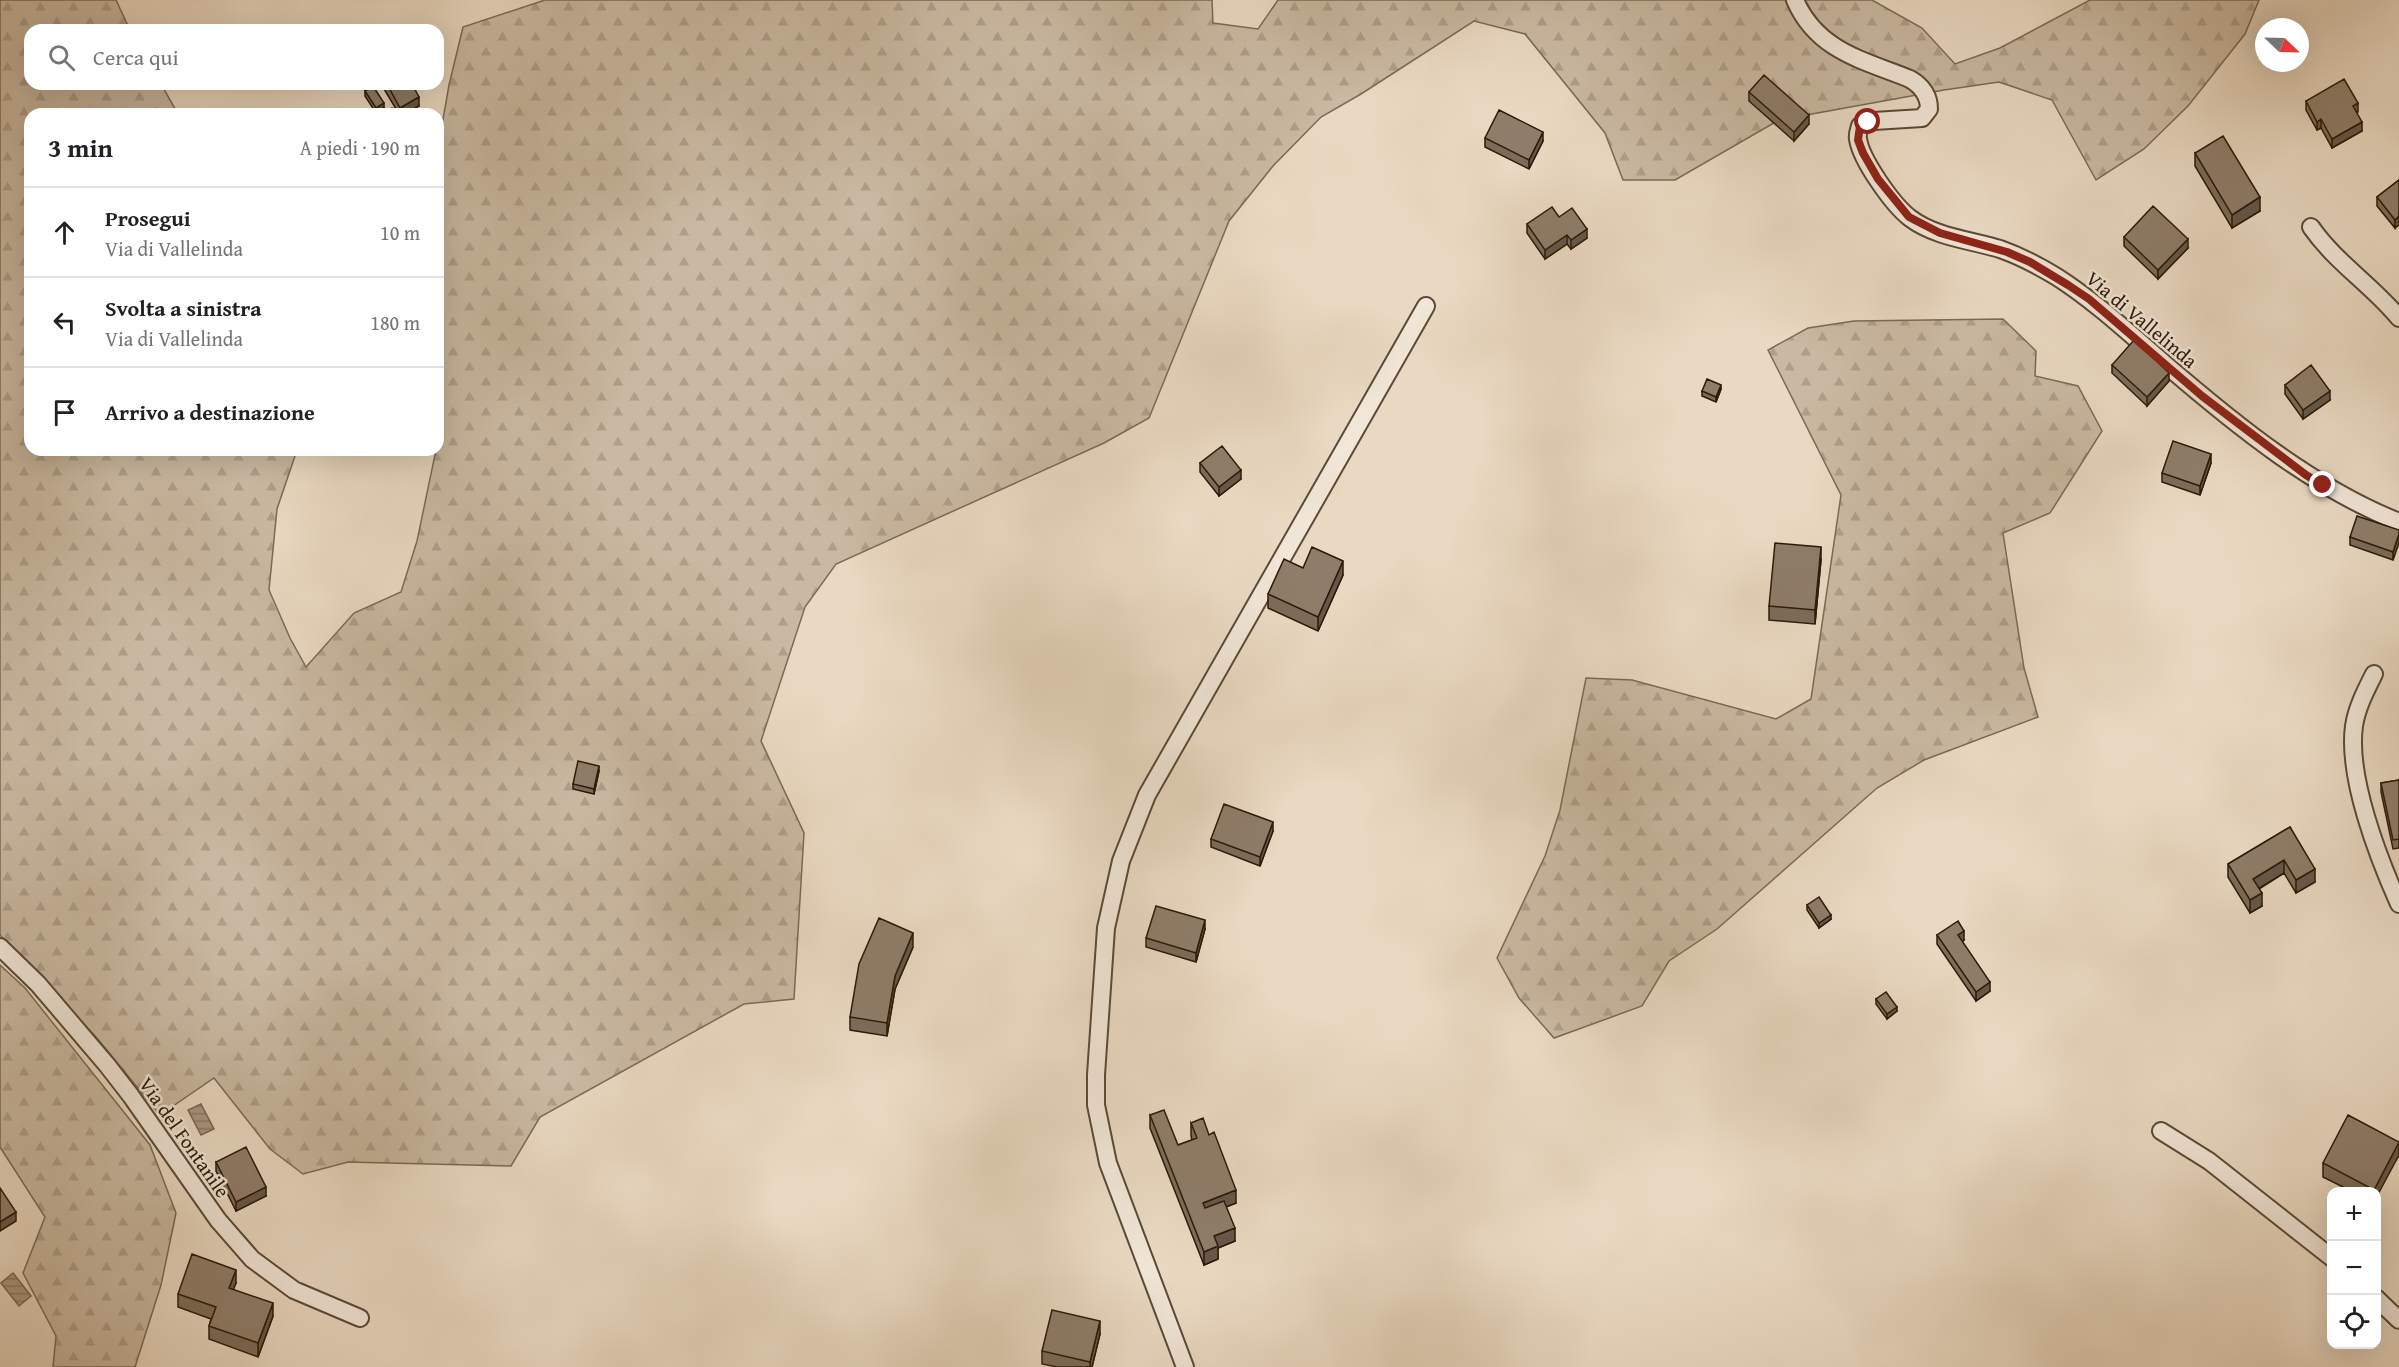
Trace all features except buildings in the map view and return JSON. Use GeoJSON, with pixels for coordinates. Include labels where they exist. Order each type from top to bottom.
{"type":"FeatureCollection","features":[{"type":"Feature","properties":{"kind":"street","name":"Via di Vallelinda"},"geometry":{"type":"LineString","coordinates":[[1795,0],[1808,23],[1830,45],[1910,79],[1917,83],[1927,95],[1929,109],[1922,118],[1868,122],[1860,126],[1858,134],[1860,146],[1878,179],[1909,217],[1940,233],[2007,252],[2055,276],[2089,299],[2202,396],[2306,475],[2351,500],[2399,522]]}},
{"type":"Feature","properties":{"kind":"street"},"geometry":{"type":"LineString","coordinates":[[2311,227],[2330,252],[2375,292],[2399,318]]}},
{"type":"Feature","properties":{"kind":"street"},"geometry":{"type":"LineString","coordinates":[[1185,1367],[1108,1163],[1099,1126],[1096,1075],[1104,946],[1112,895],[1134,824],[1157,777],[1426,306]]}},
{"type":"Feature","properties":{"kind":"street"},"geometry":{"type":"LineString","coordinates":[[2373,674],[2355,721],[2354,756],[2375,843],[2399,904]]}},
{"type":"Feature","properties":{"kind":"street","name":"Via del Fontanile"},"geometry":{"type":"LineString","coordinates":[[0,947],[38,984],[107,1065],[238,1244],[252,1259],[286,1285],[315,1300],[360,1318]]}},
{"type":"Feature","properties":{"kind":"street"},"geometry":{"type":"LineString","coordinates":[[2161,1131],[2209,1161],[2327,1255]]}},
{"type":"Feature","properties":{"kind":"street"},"geometry":{"type":"LineString","coordinates":[[2381,1303],[2399,1320]]}},
{"type":"Feature","properties":{"kind":"green space"},"geometry":{"type":"Polygon","coordinates":[[[0,0],[116,0],[127,24],[24,24],[24,90],[164,90],[175,108],[24,108],[24,456],[295,456],[277,509],[269,590],[290,638],[306,667],[354,613],[401,592],[417,541],[435,456],[444,456],[444,114],[463,27],[545,0],[1212,0],[1213,23],[1258,29],[1278,0],[1872,0],[1922,28],[1955,64],[2000,48],[2090,0],[2259,0],[2245,34],[2188,106],[2144,149],[2096,180],[2052,100],[1999,82],[1779,120],[1675,180],[1623,180],[1605,133],[1525,34],[1474,21],[1321,117],[1273,166],[1229,221],[1149,418],[1104,443],[836,564],[805,607],[761,741],[804,833],[794,999],[744,1004],[540,1117],[511,1166],[348,1162],[303,1174],[270,1149],[214,1078],[160,1115],[96,1037],[0,935],[0,0]]]}},
{"type":"Feature","properties":{"kind":"green space"},"geometry":{"type":"Polygon","coordinates":[[[2003,319],[2036,351],[2035,376],[2078,386],[2102,431],[2050,513],[2003,533],[2024,668],[2038,717],[1924,760],[1877,788],[1717,929],[1669,961],[1642,1006],[1554,1038],[1519,998],[1497,958],[1545,856],[1560,810],[1586,678],[1632,680],[1776,719],[1811,699],[1841,495],[1768,350],[1808,328],[1854,321],[2003,319]]]}},
{"type":"Feature","properties":{"kind":"green space"},"geometry":{"type":"Polygon","coordinates":[[[0,965],[25,988],[150,1145],[176,1213],[161,1285],[135,1367],[53,1367],[56,1336],[23,1273],[45,1217],[0,1147],[0,965]]]}},
{"type":"Feature","properties":{"kind":"shaded area"},"geometry":{"type":"Polygon","coordinates":[[[201,1104],[214,1129],[201,1135],[188,1110],[201,1104]]]}},
{"type":"Feature","properties":{"kind":"shaded area"},"geometry":{"type":"Polygon","coordinates":[[[13,1273],[31,1296],[19,1306],[1,1283],[13,1273]]]}},
{"type":"Feature","properties":{"kind":"route"},"geometry":{"type":"LineString","coordinates":[[1868,122],[1860,126],[1858,134],[1863,153],[1878,179],[1909,217],[1940,233],[2007,252],[2055,276],[2089,299],[2202,396],[2306,475],[2323,485]]}}]}
